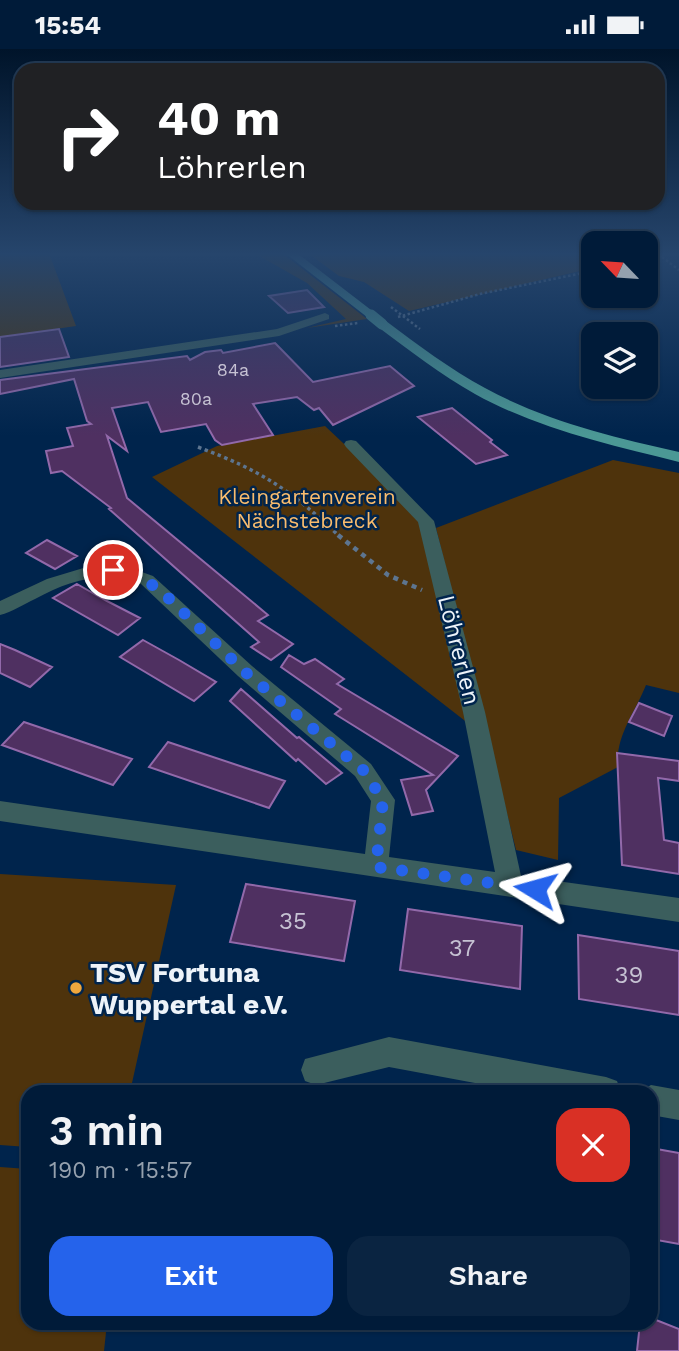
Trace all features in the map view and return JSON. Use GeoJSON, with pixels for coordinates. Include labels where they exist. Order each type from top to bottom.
{"type":"FeatureCollection","features":[{"type":"Feature","properties":{"kind":"main road"},"geometry":{"type":"LineString","coordinates":[[375,314],[451,373],[511,406],[575,430],[679,457]]}},
{"type":"Feature","properties":{"kind":"street"},"geometry":{"type":"LineString","coordinates":[[0,374],[279,332],[325,317]]}},
{"type":"Feature","properties":{"kind":"street","name":"Löhrerlen"},"geometry":{"type":"LineString","coordinates":[[351,444],[426,521],[474,712],[511,885]]}},
{"type":"Feature","properties":{"kind":"street"},"geometry":{"type":"LineString","coordinates":[[0,609],[58,579],[96,570],[132,572],[147,580],[244,671],[363,770],[383,800],[376,867]]}},
{"type":"Feature","properties":{"kind":"street"},"geometry":{"type":"LineString","coordinates":[[0,811],[679,910]]}},
{"type":"Feature","properties":{"kind":"street"},"geometry":{"type":"LineString","coordinates":[[316,1070],[389,1052],[568,1085]]}},
{"type":"Feature","properties":{"kind":"street"},"geometry":{"type":"LineString","coordinates":[[658,1101],[679,1105]]}},
{"type":"Feature","properties":{"kind":"path"},"geometry":{"type":"LineString","coordinates":[[382,319],[403,314]]}},
{"type":"Feature","properties":{"kind":"path"},"geometry":{"type":"LineString","coordinates":[[198,447],[235,460],[271,479],[390,576],[425,590]]}},
{"type":"Feature","properties":{"kind":"green space"},"geometry":{"type":"Polygon","coordinates":[[[0,314],[71,314],[76,326],[0,337],[0,314]]]}},
{"type":"Feature","properties":{"kind":"green space"},"geometry":{"type":"Polygon","coordinates":[[[340,314],[360,314],[367,319],[307,328],[346,319],[340,314]]]}},
{"type":"Feature","properties":{"kind":"green space","name":"Kleingartenverein Nächstebreck"},"geometry":{"type":"Polygon","coordinates":[[[325,426],[413,509],[422,525],[469,724],[152,477],[217,446],[325,426]]]}},
{"type":"Feature","properties":{"kind":"green space"},"geometry":{"type":"Polygon","coordinates":[[[613,460],[679,473],[679,693],[646,685],[623,735],[618,767],[559,798],[558,860],[516,850],[436,528],[613,460]]]}},
{"type":"Feature","properties":{"kind":"green space","name":"TSV Fortuna Wuppertal e.V."},"geometry":{"type":"Polygon","coordinates":[[[0,874],[176,885],[132,1085],[21,1085],[21,1146],[0,1145],[0,874]]]}},
{"type":"Feature","properties":{"kind":"green space"},"geometry":{"type":"Polygon","coordinates":[[[0,1167],[21,1168],[21,1330],[106,1330],[104,1351],[0,1351],[0,1167]]]}},
{"type":"Feature","properties":{"kind":"building"},"geometry":{"type":"Polygon","coordinates":[[[59,329],[69,357],[0,367],[0,337],[59,329]]]}},
{"type":"Feature","properties":{"kind":"building"},"geometry":{"type":"Polygon","coordinates":[[[275,343],[313,382],[390,366],[414,386],[333,425],[319,408],[314,410],[297,397],[253,404],[273,435],[222,445],[215,440],[206,424],[161,432],[148,402],[112,408],[127,451],[107,436],[127,498],[268,615],[258,621],[293,644],[271,660],[251,647],[259,642],[109,509],[111,508],[62,471],[51,473],[46,451],[73,446],[67,428],[91,424],[87,421],[74,379],[0,394],[0,380],[187,356],[190,360],[205,352],[221,350],[223,353],[275,343]]]}},
{"type":"Feature","properties":{"kind":"building"},"geometry":{"type":"Polygon","coordinates":[[[452,408],[507,455],[476,464],[418,417],[452,408]]]}},
{"type":"Feature","properties":{"kind":"building"},"geometry":{"type":"Polygon","coordinates":[[[47,540],[77,556],[55,569],[26,553],[47,540]]]}},
{"type":"Feature","properties":{"kind":"building"},"geometry":{"type":"Polygon","coordinates":[[[77,584],[140,618],[118,635],[53,598],[77,584]]]}},
{"type":"Feature","properties":{"kind":"building"},"geometry":{"type":"Polygon","coordinates":[[[143,640],[216,682],[194,701],[120,657],[143,640]]]}},
{"type":"Feature","properties":{"kind":"building"},"geometry":{"type":"Polygon","coordinates":[[[0,644],[52,667],[30,687],[0,673],[0,644]]]}},
{"type":"Feature","properties":{"kind":"building"},"geometry":{"type":"Polygon","coordinates":[[[289,655],[304,664],[315,659],[344,679],[337,684],[458,756],[426,790],[433,811],[412,815],[401,780],[433,775],[335,714],[341,709],[281,667],[289,655]]]}},
{"type":"Feature","properties":{"kind":"building"},"geometry":{"type":"Polygon","coordinates":[[[241,689],[342,773],[326,784],[298,759],[296,761],[230,701],[241,689]]]}},
{"type":"Feature","properties":{"kind":"building"},"geometry":{"type":"Polygon","coordinates":[[[639,703],[672,716],[664,736],[629,722],[639,703]]]}},
{"type":"Feature","properties":{"kind":"building"},"geometry":{"type":"Polygon","coordinates":[[[24,722],[132,759],[113,785],[2,745],[24,722]]]}},
{"type":"Feature","properties":{"kind":"building"},"geometry":{"type":"Polygon","coordinates":[[[168,742],[285,781],[269,808],[149,767],[168,742]]]}},
{"type":"Feature","properties":{"kind":"building"},"geometry":{"type":"Polygon","coordinates":[[[617,753],[679,761],[679,781],[658,778],[664,840],[679,843],[679,874],[622,865],[617,753]]]}},
{"type":"Feature","properties":{"kind":"building"},"geometry":{"type":"Polygon","coordinates":[[[246,884],[355,901],[344,961],[230,942],[246,884]]]}},
{"type":"Feature","properties":{"kind":"building"},"geometry":{"type":"Polygon","coordinates":[[[408,909],[522,926],[520,989],[400,970],[408,909]]]}},
{"type":"Feature","properties":{"kind":"building"},"geometry":{"type":"Polygon","coordinates":[[[578,935],[679,951],[679,1015],[579,999],[578,935]]]}},
{"type":"Feature","properties":{"kind":"building"},"geometry":{"type":"Polygon","coordinates":[[[658,1149],[679,1153],[679,1244],[658,1240],[658,1149]]]}},
{"type":"Feature","properties":{"kind":"building"},"geometry":{"type":"Polygon","coordinates":[[[658,1321],[679,1329],[679,1351],[637,1351],[639,1330],[658,1330],[658,1321]]]}},
{"type":"Feature","properties":{"kind":"place","name":"TSV Fortuna Wuppertal e.V."},"geometry":{"type":"Point","coordinates":[76,988]}},
{"type":"Feature","properties":{"kind":"route"},"geometry":{"type":"LineString","coordinates":[[113,570],[132,572],[160,590],[244,671],[363,770],[383,800],[376,867],[535,889]]}}]}
